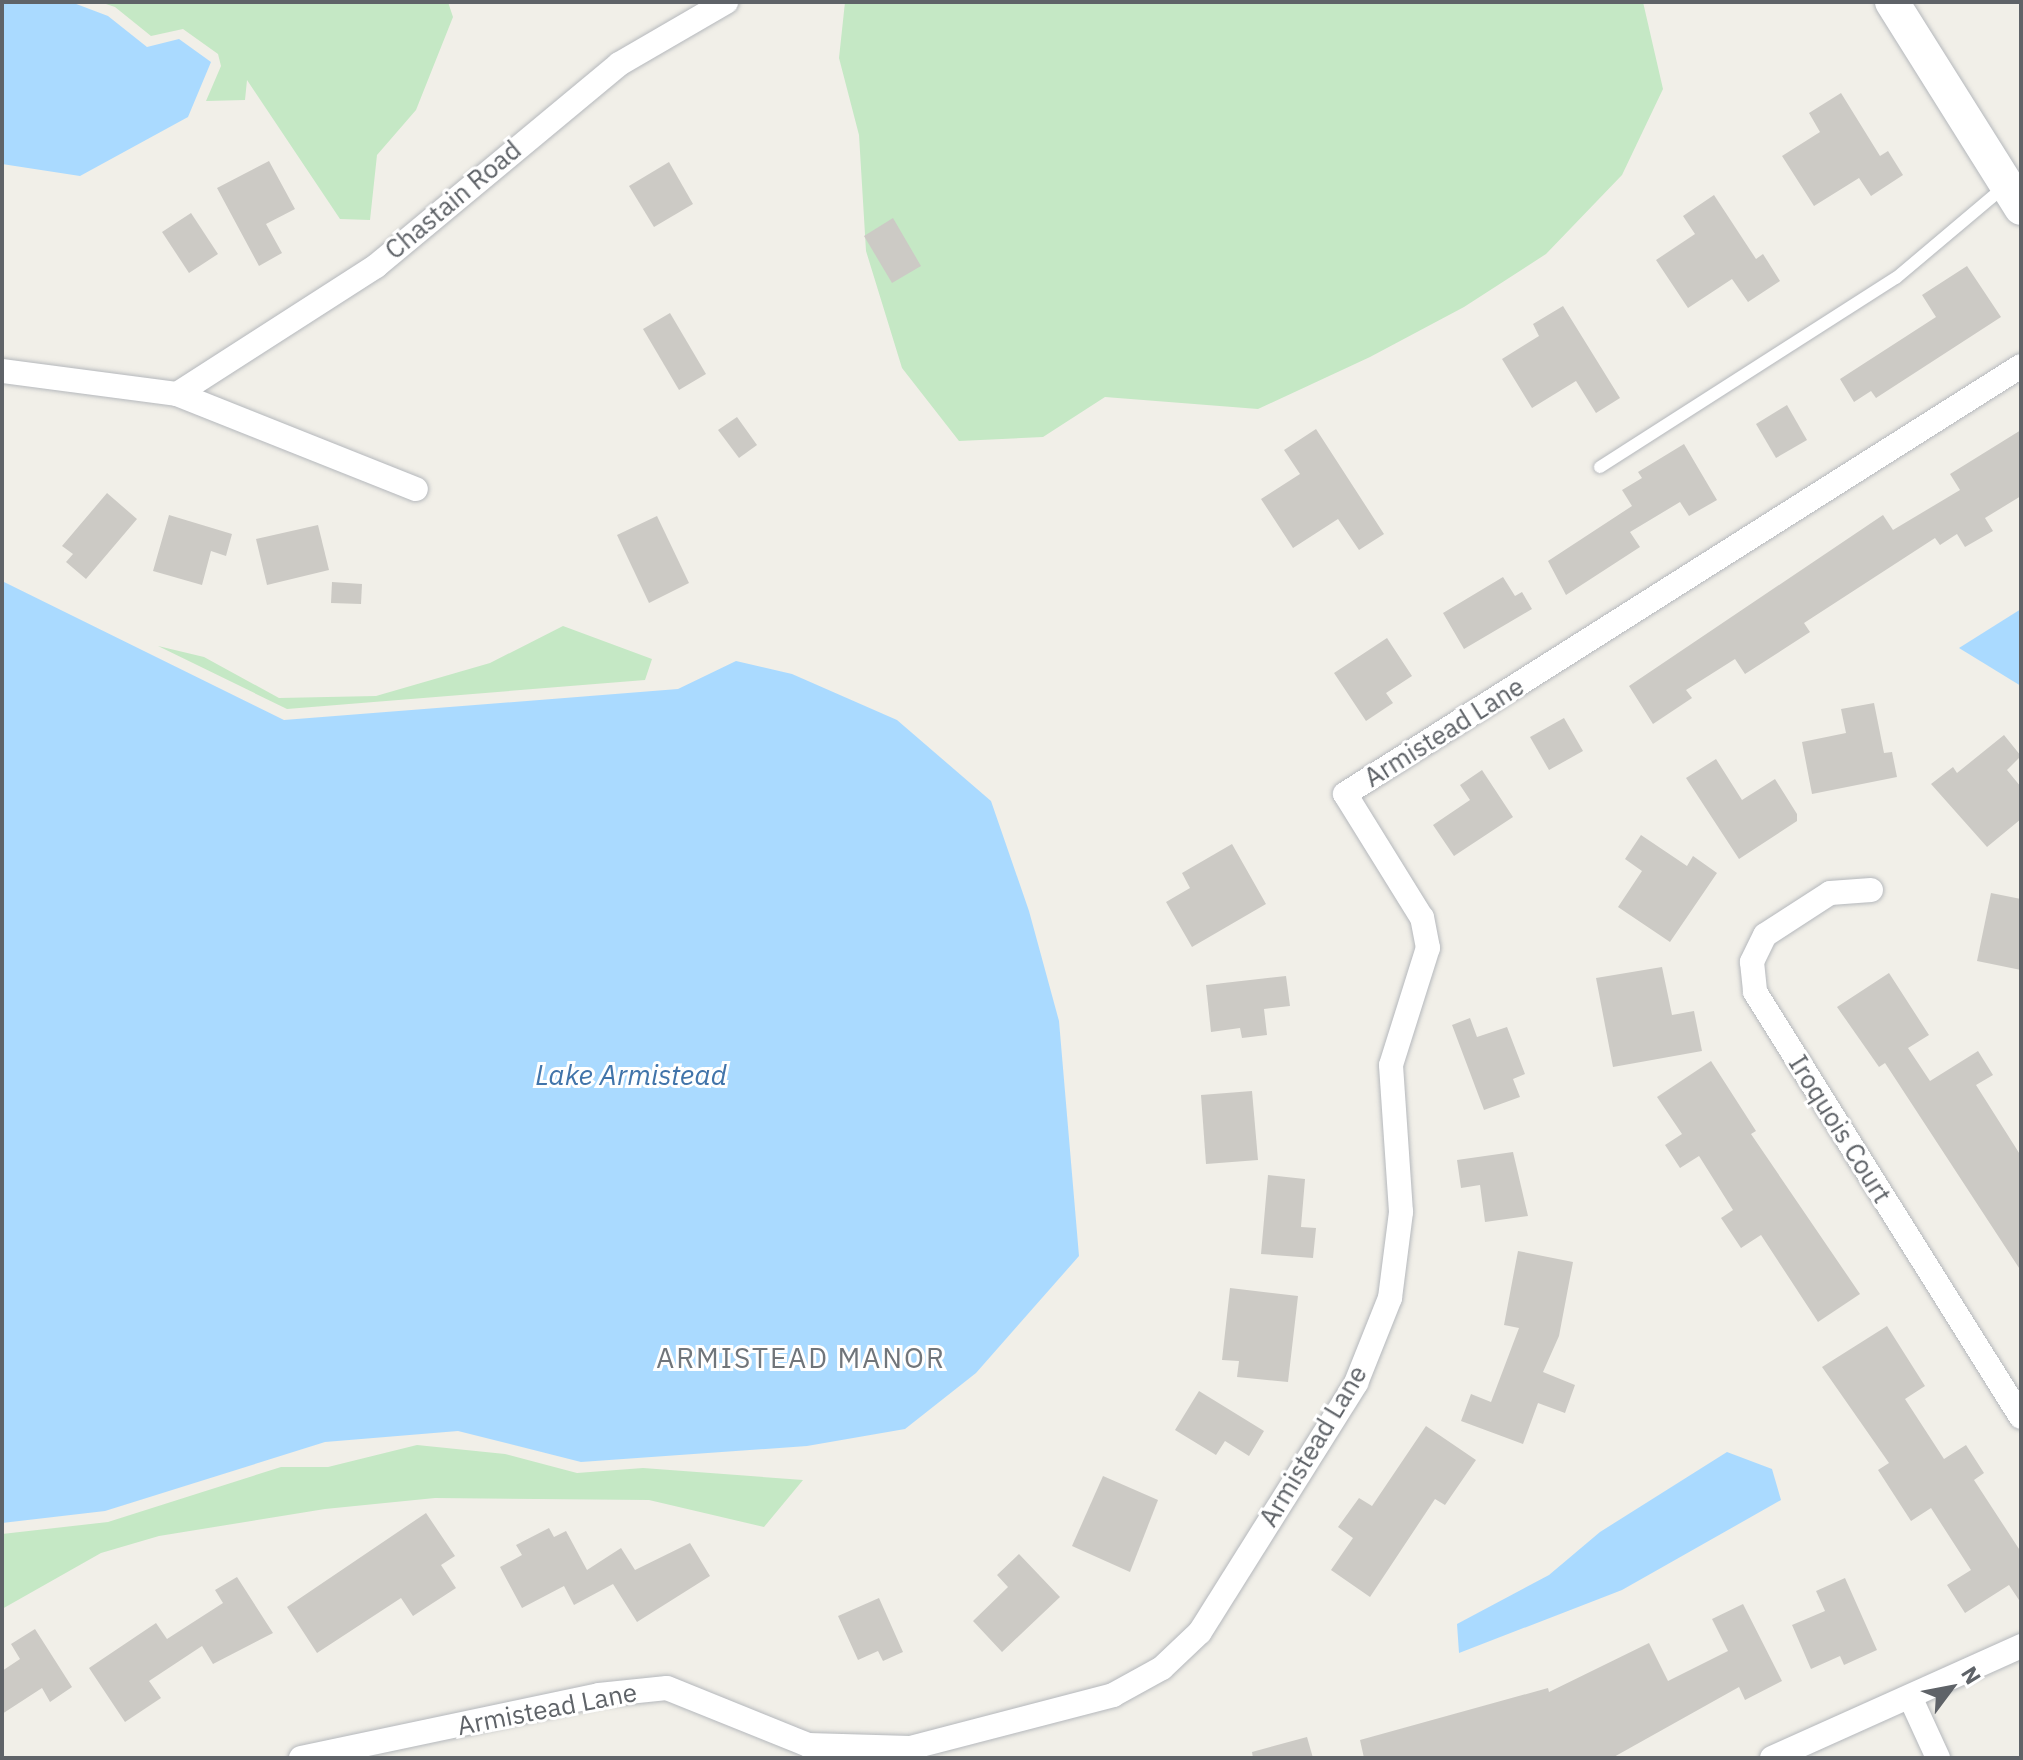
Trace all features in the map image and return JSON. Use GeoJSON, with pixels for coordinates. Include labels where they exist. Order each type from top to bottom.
{"type":"FeatureCollection","features":[{"type":"Feature","properties":{"kind":"street","name":"Chastain Road"},"geometry":{"type":"LineString","coordinates":[[177,394],[376,266],[619,64],[726,2]]}},
{"type":"Feature","properties":{"kind":"street"},"geometry":{"type":"LineString","coordinates":[[1892,2],[2014,197]]}},
{"type":"Feature","properties":{"kind":"street","name":"Armistead Lane"},"geometry":{"type":"LineString","coordinates":[[301,1758],[599,1695],[667,1688],[808,1745],[910,1748],[1113,1695],[1162,1668],[1200,1632],[1356,1383],[1390,1298],[1401,1212],[1391,1065],[1428,948],[1422,918],[1345,794],[2021,366]]}},
{"type":"Feature","properties":{"kind":"street"},"geometry":{"type":"LineString","coordinates":[[2,371],[177,394],[416,489]]}},
{"type":"Feature","properties":{"kind":"street","name":"Iroquois Court"},"geometry":{"type":"LineString","coordinates":[[1871,890],[1830,893],[1765,935],[1752,962],[1755,992],[2021,1417]]}},
{"type":"Feature","properties":{"kind":"street"},"geometry":{"type":"LineString","coordinates":[[1772,1758],[1911,1699],[2021,1646]]}},
{"type":"Feature","properties":{"kind":"street"},"geometry":{"type":"LineString","coordinates":[[1911,1699],[1938,1758]]}},
{"type":"Feature","properties":{"kind":"lane"},"geometry":{"type":"LineString","coordinates":[[1600,467],[1896,278],[2014,197]]}},
{"type":"Feature","properties":{"kind":"green space"},"geometry":{"type":"Polygon","coordinates":[[[100,2],[448,2],[453,17],[416,110],[377,155],[370,220],[340,219],[247,80],[245,100],[206,101],[221,66],[218,54],[183,29],[151,36],[115,7],[100,2]]]}},
{"type":"Feature","properties":{"kind":"green space"},"geometry":{"type":"Polygon","coordinates":[[[845,2],[1643,2],[1663,89],[1622,175],[1546,254],[1464,307],[1370,357],[1258,409],[1105,397],[1043,437],[959,441],[902,368],[866,251],[859,135],[839,58],[845,2]]]}},
{"type":"Feature","properties":{"kind":"green space"},"geometry":{"type":"Polygon","coordinates":[[[563,626],[652,659],[645,680],[287,709],[158,646],[204,657],[279,698],[376,696],[490,663],[563,626]]]}},
{"type":"Feature","properties":{"kind":"green space"},"geometry":{"type":"Polygon","coordinates":[[[417,1445],[505,1454],[577,1473],[643,1468],[803,1480],[764,1527],[649,1500],[435,1498],[325,1509],[159,1536],[101,1553],[2,1609],[2,1534],[108,1522],[281,1467],[328,1467],[417,1445]]]}},
{"type":"Feature","properties":{"kind":"water"},"geometry":{"type":"Polygon","coordinates":[[[2,2],[71,2],[108,16],[147,47],[179,39],[211,62],[188,117],[80,176],[2,164],[2,2]]]}},
{"type":"Feature","properties":{"kind":"water","name":"Lake Armistead"},"geometry":{"type":"Polygon","coordinates":[[[2,581],[284,720],[678,689],[736,661],[792,674],[897,720],[991,801],[1029,911],[1059,1021],[1079,1256],[976,1373],[905,1429],[807,1446],[581,1462],[458,1431],[325,1442],[105,1511],[2,1523],[2,581]]]}},
{"type":"Feature","properties":{"kind":"water"},"geometry":{"type":"Polygon","coordinates":[[[2021,609],[2021,686],[1959,648],[2021,609]]]}},
{"type":"Feature","properties":{"kind":"water"},"geometry":{"type":"Polygon","coordinates":[[[1727,1452],[1772,1469],[1781,1500],[1622,1590],[1459,1653],[1457,1624],[1549,1575],[1600,1532],[1727,1452]]]}},
{"type":"Feature","properties":{"kind":"building"},"geometry":{"type":"Polygon","coordinates":[[[1841,93],[1880,156],[1888,151],[1903,175],[1871,196],[1859,178],[1814,206],[1782,156],[1820,132],[1809,113],[1841,93]]]}},
{"type":"Feature","properties":{"kind":"building"},"geometry":{"type":"Polygon","coordinates":[[[269,161],[295,209],[266,224],[282,253],[259,266],[217,188],[269,161]]]}},
{"type":"Feature","properties":{"kind":"building"},"geometry":{"type":"Polygon","coordinates":[[[669,162],[693,204],[654,227],[629,186],[669,162]]]}},
{"type":"Feature","properties":{"kind":"building"},"geometry":{"type":"Polygon","coordinates":[[[1714,195],[1756,259],[1763,254],[1780,281],[1748,302],[1732,279],[1688,308],[1656,260],[1695,234],[1683,216],[1714,195]]]}},
{"type":"Feature","properties":{"kind":"building"},"geometry":{"type":"Polygon","coordinates":[[[191,213],[218,254],[189,273],[162,232],[191,213]]]}},
{"type":"Feature","properties":{"kind":"building"},"geometry":{"type":"Polygon","coordinates":[[[893,218],[921,266],[892,283],[864,236],[893,218]]]}},
{"type":"Feature","properties":{"kind":"building"},"geometry":{"type":"Polygon","coordinates":[[[1967,266],[2001,317],[1876,398],[1871,391],[1854,402],[1840,379],[1936,317],[1922,295],[1967,266]]]}},
{"type":"Feature","properties":{"kind":"building"},"geometry":{"type":"Polygon","coordinates":[[[1563,306],[1620,398],[1596,413],[1576,381],[1532,408],[1502,359],[1539,336],[1533,324],[1563,306]]]}},
{"type":"Feature","properties":{"kind":"building"},"geometry":{"type":"Polygon","coordinates":[[[670,313],[706,374],[679,390],[643,329],[670,313]]]}},
{"type":"Feature","properties":{"kind":"building"},"geometry":{"type":"Polygon","coordinates":[[[1787,405],[1807,440],[1776,458],[1756,424],[1787,405]]]}},
{"type":"Feature","properties":{"kind":"building"},"geometry":{"type":"Polygon","coordinates":[[[737,417],[757,445],[739,458],[718,430],[737,417]]]}},
{"type":"Feature","properties":{"kind":"building"},"geometry":{"type":"Polygon","coordinates":[[[1316,429],[1384,534],[1359,550],[1338,519],[1293,548],[1261,499],[1300,474],[1284,450],[1316,429]]]}},
{"type":"Feature","properties":{"kind":"building"},"geometry":{"type":"Polygon","coordinates":[[[2021,430],[2021,496],[1985,518],[1993,531],[1965,547],[1957,534],[1940,545],[1935,538],[1804,623],[1810,632],[1745,674],[1735,659],[1686,690],[1692,698],[1653,724],[1629,686],[1883,515],[1893,530],[1960,490],[1950,474],[2021,430]]]}},
{"type":"Feature","properties":{"kind":"building"},"geometry":{"type":"Polygon","coordinates":[[[1684,444],[1717,500],[1689,516],[1680,502],[1630,532],[1640,547],[1566,595],[1548,561],[1632,506],[1622,490],[1642,478],[1638,472],[1684,444]]]}},
{"type":"Feature","properties":{"kind":"building"},"geometry":{"type":"Polygon","coordinates":[[[107,493],[137,519],[86,579],[66,562],[73,554],[62,546],[107,493]]]}},
{"type":"Feature","properties":{"kind":"building"},"geometry":{"type":"Polygon","coordinates":[[[169,515],[232,534],[226,556],[211,551],[202,585],[153,571],[169,515]]]}},
{"type":"Feature","properties":{"kind":"building"},"geometry":{"type":"Polygon","coordinates":[[[657,516],[689,583],[649,603],[617,535],[657,516]]]}},
{"type":"Feature","properties":{"kind":"building"},"geometry":{"type":"Polygon","coordinates":[[[318,525],[329,570],[267,585],[256,539],[318,525]]]}},
{"type":"Feature","properties":{"kind":"building"},"geometry":{"type":"Polygon","coordinates":[[[1503,577],[1515,596],[1522,592],[1532,609],[1464,649],[1443,613],[1503,577]]]}},
{"type":"Feature","properties":{"kind":"building"},"geometry":{"type":"Polygon","coordinates":[[[332,582],[362,584],[361,604],[331,603],[332,582]]]}},
{"type":"Feature","properties":{"kind":"building"},"geometry":{"type":"Polygon","coordinates":[[[1387,638],[1412,676],[1386,693],[1393,703],[1366,721],[1334,673],[1387,638]]]}},
{"type":"Feature","properties":{"kind":"building"},"geometry":{"type":"Polygon","coordinates":[[[1874,703],[1884,753],[1892,752],[1897,777],[1812,794],[1802,742],[1846,733],[1841,709],[1874,703]]]}},
{"type":"Feature","properties":{"kind":"building"},"geometry":{"type":"Polygon","coordinates":[[[1564,718],[1583,751],[1549,770],[1530,737],[1564,718]]]}},
{"type":"Feature","properties":{"kind":"building"},"geometry":{"type":"Polygon","coordinates":[[[2004,735],[2021,756],[2007,770],[2021,787],[2021,819],[1987,847],[1931,784],[1953,767],[1957,773],[2004,735]]]}},
{"type":"Feature","properties":{"kind":"building"},"geometry":{"type":"Polygon","coordinates":[[[1716,759],[1742,800],[1775,779],[1797,814],[1797,821],[1739,859],[1686,778],[1716,759]]]}},
{"type":"Feature","properties":{"kind":"building"},"geometry":{"type":"Polygon","coordinates":[[[1482,770],[1513,817],[1454,856],[1433,825],[1470,800],[1460,785],[1482,770]]]}},
{"type":"Feature","properties":{"kind":"building"},"geometry":{"type":"Polygon","coordinates":[[[1641,835],[1687,866],[1693,856],[1717,873],[1670,942],[1618,907],[1642,871],[1625,859],[1641,835]]]}},
{"type":"Feature","properties":{"kind":"building"},"geometry":{"type":"Polygon","coordinates":[[[1232,844],[1266,904],[1192,947],[1166,902],[1190,888],[1182,873],[1232,844]]]}},
{"type":"Feature","properties":{"kind":"building"},"geometry":{"type":"Polygon","coordinates":[[[1991,893],[2021,899],[2021,970],[1977,961],[1991,893]]]}},
{"type":"Feature","properties":{"kind":"building"},"geometry":{"type":"Polygon","coordinates":[[[1662,967],[1672,1015],[1694,1011],[1702,1051],[1613,1067],[1596,978],[1662,967]]]}},
{"type":"Feature","properties":{"kind":"building"},"geometry":{"type":"Polygon","coordinates":[[[1889,973],[1929,1035],[1908,1048],[1930,1081],[1978,1051],[1993,1075],[1976,1085],[2021,1156],[2021,1271],[1885,1063],[1879,1067],[1837,1007],[1889,973]]]}},
{"type":"Feature","properties":{"kind":"building"},"geometry":{"type":"Polygon","coordinates":[[[1286,976],[1290,1006],[1264,1009],[1267,1035],[1242,1038],[1240,1028],[1211,1032],[1206,985],[1286,976]]]}},
{"type":"Feature","properties":{"kind":"building"},"geometry":{"type":"Polygon","coordinates":[[[1470,1018],[1477,1037],[1507,1027],[1525,1074],[1513,1079],[1520,1097],[1484,1110],[1452,1025],[1470,1018]]]}},
{"type":"Feature","properties":{"kind":"building"},"geometry":{"type":"Polygon","coordinates":[[[1711,1061],[1756,1131],[1751,1134],[1860,1294],[1818,1322],[1761,1235],[1741,1248],[1721,1218],[1733,1210],[1699,1156],[1680,1168],[1665,1145],[1682,1134],[1657,1097],[1711,1061]]]}},
{"type":"Feature","properties":{"kind":"building"},"geometry":{"type":"Polygon","coordinates":[[[1252,1091],[1258,1160],[1206,1164],[1201,1095],[1252,1091]]]}},
{"type":"Feature","properties":{"kind":"building"},"geometry":{"type":"Polygon","coordinates":[[[1513,1152],[1528,1216],[1485,1222],[1480,1185],[1461,1188],[1457,1160],[1513,1152]]]}},
{"type":"Feature","properties":{"kind":"building"},"geometry":{"type":"Polygon","coordinates":[[[1268,1175],[1305,1179],[1301,1227],[1316,1228],[1313,1258],[1261,1254],[1268,1175]]]}},
{"type":"Feature","properties":{"kind":"building"},"geometry":{"type":"Polygon","coordinates":[[[1518,1251],[1573,1262],[1559,1336],[1543,1372],[1575,1385],[1565,1413],[1538,1403],[1523,1444],[1461,1421],[1471,1394],[1491,1402],[1519,1328],[1504,1325],[1518,1251]]]}},
{"type":"Feature","properties":{"kind":"building"},"geometry":{"type":"Polygon","coordinates":[[[1230,1288],[1298,1296],[1288,1382],[1237,1377],[1239,1361],[1222,1360],[1230,1288]]]}},
{"type":"Feature","properties":{"kind":"building"},"geometry":{"type":"Polygon","coordinates":[[[1887,1326],[1925,1386],[1905,1399],[1944,1459],[1966,1445],[1984,1473],[1974,1480],[2021,1552],[2021,1603],[2009,1585],[1965,1613],[1947,1585],[1971,1570],[1931,1508],[1911,1521],[1878,1470],[1889,1463],[1822,1367],[1887,1326]]]}},
{"type":"Feature","properties":{"kind":"building"},"geometry":{"type":"Polygon","coordinates":[[[1199,1391],[1264,1431],[1249,1456],[1225,1441],[1216,1455],[1175,1430],[1199,1391]]]}},
{"type":"Feature","properties":{"kind":"building"},"geometry":{"type":"Polygon","coordinates":[[[1426,1426],[1476,1460],[1445,1505],[1435,1499],[1370,1597],[1331,1570],[1353,1538],[1338,1527],[1359,1498],[1372,1506],[1426,1426]]]}},
{"type":"Feature","properties":{"kind":"building"},"geometry":{"type":"Polygon","coordinates":[[[1103,1476],[1158,1500],[1130,1572],[1072,1546],[1103,1476]]]}},
{"type":"Feature","properties":{"kind":"building"},"geometry":{"type":"Polygon","coordinates":[[[426,1513],[455,1556],[441,1565],[456,1588],[413,1616],[401,1598],[317,1653],[287,1607],[426,1513]]]}},
{"type":"Feature","properties":{"kind":"building"},"geometry":{"type":"Polygon","coordinates":[[[549,1528],[554,1537],[566,1531],[587,1570],[621,1548],[635,1570],[690,1543],[710,1576],[637,1622],[613,1584],[574,1605],[564,1586],[522,1608],[500,1567],[522,1555],[516,1545],[549,1528]]]}},
{"type":"Feature","properties":{"kind":"building"},"geometry":{"type":"Polygon","coordinates":[[[1019,1554],[1060,1597],[1002,1652],[973,1621],[1008,1587],[997,1575],[1019,1554]]]}},
{"type":"Feature","properties":{"kind":"building"},"geometry":{"type":"Polygon","coordinates":[[[237,1577],[273,1633],[213,1664],[202,1646],[149,1681],[161,1698],[125,1722],[89,1668],[156,1623],[167,1639],[223,1603],[215,1590],[237,1577]]]}},
{"type":"Feature","properties":{"kind":"building"},"geometry":{"type":"Polygon","coordinates":[[[1845,1578],[1877,1650],[1844,1665],[1840,1656],[1811,1669],[1792,1625],[1825,1611],[1816,1591],[1845,1578]]]}},
{"type":"Feature","properties":{"kind":"building"},"geometry":{"type":"Polygon","coordinates":[[[879,1598],[903,1652],[883,1661],[878,1651],[858,1660],[838,1616],[879,1598]]]}},
{"type":"Feature","properties":{"kind":"building"},"geometry":{"type":"Polygon","coordinates":[[[1743,1604],[1782,1681],[1745,1700],[1739,1687],[1612,1758],[1364,1758],[1360,1740],[1548,1688],[1549,1692],[1649,1643],[1668,1681],[1728,1651],[1712,1619],[1743,1604]]]}},
{"type":"Feature","properties":{"kind":"building"},"geometry":{"type":"Polygon","coordinates":[[[35,1629],[72,1687],[50,1702],[42,1688],[2,1714],[2,1671],[20,1659],[11,1644],[35,1629]]]}},
{"type":"Feature","properties":{"kind":"building"},"geometry":{"type":"Polygon","coordinates":[[[1307,1737],[1313,1758],[1253,1758],[1252,1752],[1307,1737]]]}},
{"type":"Feature","properties":{"kind":"district","name":"ARMISTEAD MANOR"},"geometry":{"type":"Point","coordinates":[801,1358]}}]}
